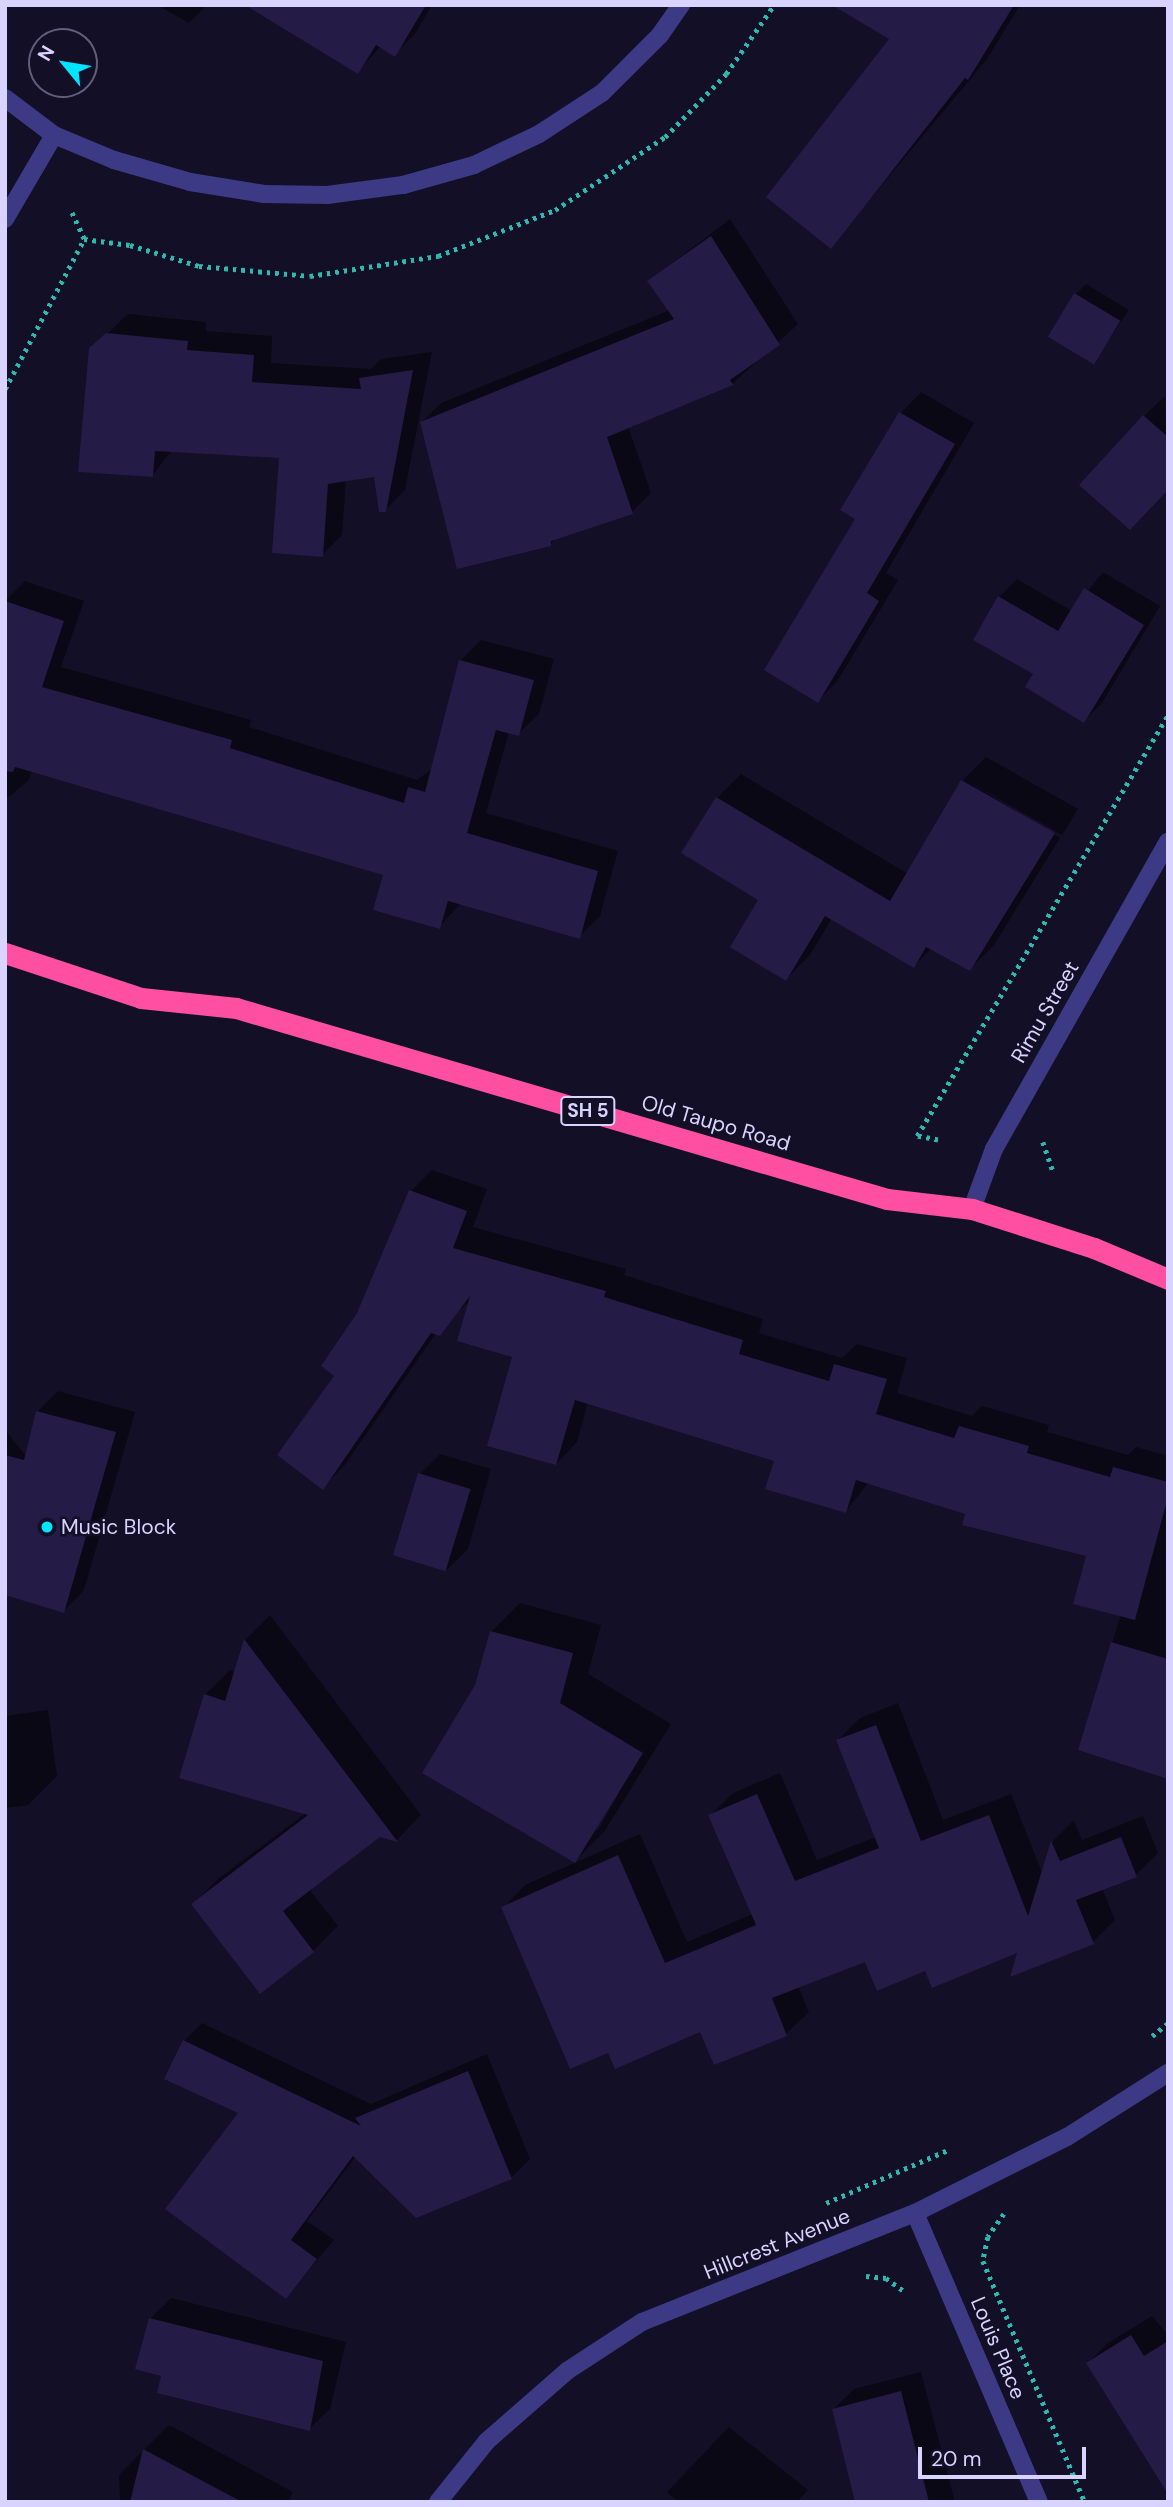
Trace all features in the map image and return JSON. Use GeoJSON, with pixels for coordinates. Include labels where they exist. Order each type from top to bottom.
{"type":"FeatureCollection","features":[{"type":"Feature","properties":{"kind":"highway","name":"Old Taupo Road"},"geometry":{"type":"LineString","coordinates":[[5,953],[141,998],[236,1008],[887,1199],[972,1209],[1094,1248],[1168,1279]]}},
{"type":"Feature","properties":{"kind":"street"},"geometry":{"type":"LineString","coordinates":[[5,99],[54,135],[114,160],[190,182],[264,194],[327,195],[403,185],[474,165],[539,134],[581,107],[602,93],[660,35],[681,5]]}},
{"type":"Feature","properties":{"kind":"street"},"geometry":{"type":"LineString","coordinates":[[5,219],[54,135]]}},
{"type":"Feature","properties":{"kind":"street","name":"Rimu Street"},"geometry":{"type":"LineString","coordinates":[[972,1209],[994,1149],[1168,842]]}},
{"type":"Feature","properties":{"kind":"street","name":"Hillcrest Avenue"},"geometry":{"type":"LineString","coordinates":[[438,2502],[487,2441],[567,2371],[642,2322],[915,2213],[1067,2137],[1168,2073]]}},
{"type":"Feature","properties":{"kind":"street","name":"Louis Place"},"geometry":{"type":"LineString","coordinates":[[915,2213],[1039,2502]]}},
{"type":"Feature","properties":{"kind":"path"},"geometry":{"type":"LineString","coordinates":[[5,389],[84,239],[70,209]]}},
{"type":"Feature","properties":{"kind":"path"},"geometry":{"type":"LineString","coordinates":[[938,1140],[917,1136],[1168,715]]}},
{"type":"Feature","properties":{"kind":"path"},"geometry":{"type":"LineString","coordinates":[[1007,2208],[988,2237],[983,2262],[1085,2502]]}},
{"type":"Feature","properties":{"kind":"path"},"geometry":{"type":"LineString","coordinates":[[857,2275],[886,2278],[910,2295]]}},
{"type":"Feature","properties":{"kind":"building"},"geometry":{"type":"Polygon","coordinates":[[[245,5],[426,5],[395,57],[376,45],[358,74],[245,5]]]}},
{"type":"Feature","properties":{"kind":"building"},"geometry":{"type":"Polygon","coordinates":[[[832,5],[1014,5],[968,80],[965,78],[831,249],[766,197],[889,39],[832,5]]]}},
{"type":"Feature","properties":{"kind":"building"},"geometry":{"type":"Polygon","coordinates":[[[711,236],[780,345],[730,380],[733,385],[607,437],[633,514],[551,541],[551,546],[457,569],[420,422],[674,319],[647,281],[711,236]]]}},
{"type":"Feature","properties":{"kind":"building"},"geometry":{"type":"Polygon","coordinates":[[[1074,293],[1120,321],[1094,365],[1048,337],[1074,293]]]}},
{"type":"Feature","properties":{"kind":"building"},"geometry":{"type":"Polygon","coordinates":[[[106,333],[188,341],[187,350],[254,355],[252,382],[361,389],[359,378],[413,370],[386,512],[379,512],[374,477],[328,484],[323,557],[272,553],[279,458],[155,451],[153,477],[78,472],[89,348],[106,333]]]}},
{"type":"Feature","properties":{"kind":"building"},"geometry":{"type":"Polygon","coordinates":[[[899,412],[955,444],[867,593],[879,601],[818,703],[764,670],[855,519],[840,510],[899,412]]]}},
{"type":"Feature","properties":{"kind":"building"},"geometry":{"type":"Polygon","coordinates":[[[1143,415],[1168,437],[1168,490],[1130,530],[1079,485],[1143,415]]]}},
{"type":"Feature","properties":{"kind":"building"},"geometry":{"type":"Polygon","coordinates":[[[1084,588],[1144,625],[1084,723],[1025,687],[1033,674],[973,640],[998,596],[1058,631],[1084,588]]]}},
{"type":"Feature","properties":{"kind":"building"},"geometry":{"type":"Polygon","coordinates":[[[5,601],[64,621],[42,687],[232,740],[230,748],[404,803],[408,787],[425,792],[459,660],[534,680],[519,736],[496,730],[467,833],[598,871],[580,939],[448,901],[440,929],[373,910],[383,875],[15,767],[13,772],[5,771],[5,601]]]}},
{"type":"Feature","properties":{"kind":"building"},"geometry":{"type":"Polygon","coordinates":[[[961,780],[1055,833],[970,971],[926,947],[914,968],[825,916],[786,981],[730,947],[758,900],[681,853],[716,797],[890,901],[961,780]]]}},
{"type":"Feature","properties":{"kind":"building"},"geometry":{"type":"Polygon","coordinates":[[[409,1190],[467,1211],[453,1248],[606,1291],[604,1297],[743,1340],[739,1354],[829,1381],[834,1364],[887,1379],[876,1414],[954,1438],[959,1426],[1029,1446],[1027,1453],[1110,1477],[1113,1467],[1168,1482],[1168,1497],[1135,1620],[1073,1604],[1086,1556],[962,1525],[965,1514],[856,1480],[846,1513],[765,1489],[774,1461],[575,1400],[556,1465],[487,1446],[512,1357],[457,1341],[470,1296],[440,1336],[431,1333],[323,1490],[277,1455],[334,1376],[321,1366],[357,1313],[409,1190]]]}},
{"type":"Feature","properties":{"kind":"building","name":"Music Block"},"geometry":{"type":"Polygon","coordinates":[[[36,1411],[116,1432],[64,1613],[5,1595],[5,1455],[24,1460],[36,1411]]]}},
{"type":"Feature","properties":{"kind":"building"},"geometry":{"type":"Polygon","coordinates":[[[418,1473],[471,1489],[445,1571],[393,1555],[418,1473]]]}},
{"type":"Feature","properties":{"kind":"building"},"geometry":{"type":"Polygon","coordinates":[[[490,1631],[573,1653],[560,1703],[643,1753],[575,1863],[422,1773],[475,1685],[490,1631]]]}},
{"type":"Feature","properties":{"kind":"building"},"geometry":{"type":"Polygon","coordinates":[[[244,1639],[398,1842],[380,1837],[283,1911],[314,1952],[260,1994],[191,1904],[308,1815],[179,1778],[204,1694],[225,1701],[244,1639]]]}},
{"type":"Feature","properties":{"kind":"building"},"geometry":{"type":"Polygon","coordinates":[[[1111,1642],[1168,1659],[1168,1779],[1078,1750],[1111,1642]]]}},
{"type":"Feature","properties":{"kind":"building"},"geometry":{"type":"Polygon","coordinates":[[[876,1725],[921,1841],[989,1815],[1028,1916],[1051,1841],[1060,1861],[1121,1837],[1137,1877],[1076,1900],[1094,1944],[1010,1977],[1017,1953],[932,1988],[925,1971],[877,1991],[865,1962],[772,1998],[787,2036],[714,2065],[700,2032],[615,2069],[608,2053],[570,2069],[501,1907],[618,1855],[665,1963],[756,1925],[708,1815],[757,1794],[795,1881],[879,1848],[836,1740],[876,1725]]]}},
{"type":"Feature","properties":{"kind":"building"},"geometry":{"type":"Polygon","coordinates":[[[183,2040],[361,2126],[355,2118],[468,2071],[512,2179],[416,2218],[353,2156],[291,2240],[317,2259],[286,2299],[165,2209],[238,2113],[164,2079],[183,2040]]]}},
{"type":"Feature","properties":{"kind":"building"},"geometry":{"type":"Polygon","coordinates":[[[149,2318],[323,2361],[310,2431],[157,2393],[161,2376],[135,2369],[149,2318]]]}},
{"type":"Feature","properties":{"kind":"building"},"geometry":{"type":"Polygon","coordinates":[[[1131,2335],[1144,2356],[1168,2341],[1168,2494],[1086,2363],[1131,2335]]]}},
{"type":"Feature","properties":{"kind":"building"},"geometry":{"type":"Polygon","coordinates":[[[901,2391],[929,2502],[855,2502],[832,2409],[901,2391]]]}},
{"type":"Feature","properties":{"kind":"building"},"geometry":{"type":"Polygon","coordinates":[[[143,2449],[242,2502],[130,2502],[143,2449]]]}},
{"type":"Feature","properties":{"kind":"place","name":"Music Block"},"geometry":{"type":"Point","coordinates":[47,1527]}}]}
